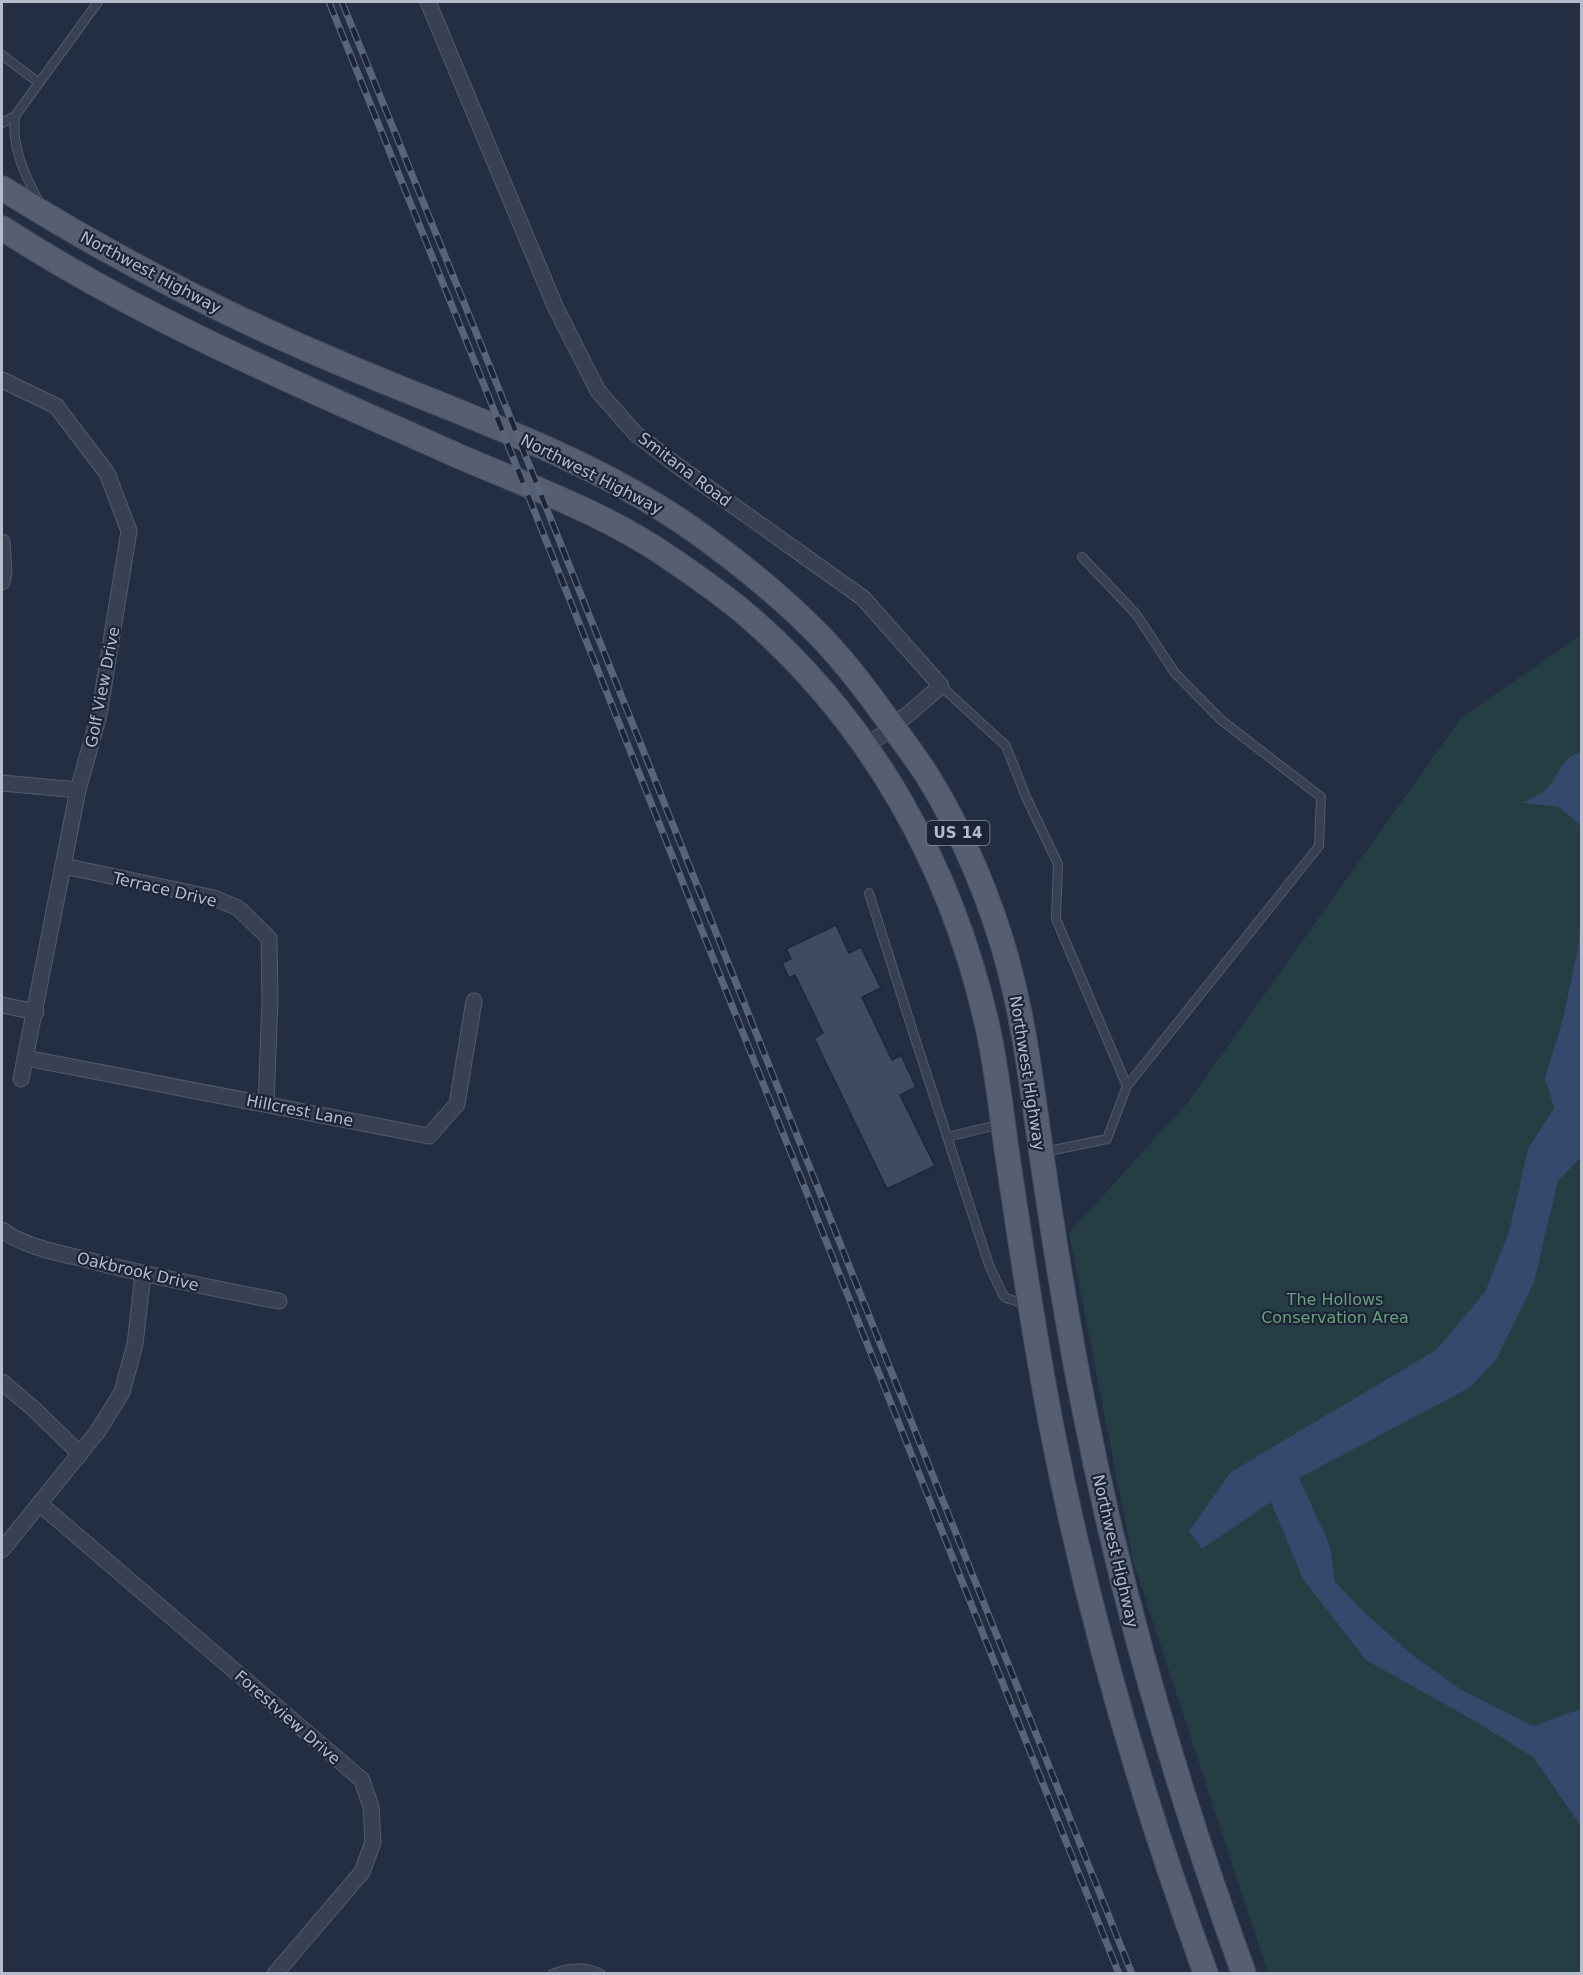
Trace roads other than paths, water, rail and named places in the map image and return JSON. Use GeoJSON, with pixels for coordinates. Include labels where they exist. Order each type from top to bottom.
{"type":"FeatureCollection","features":[{"type":"Feature","properties":{"kind":"main road","name":"Northwest Highway"},"geometry":{"type":"LineString","coordinates":[[2,188],[107,251],[229,314],[349,368],[480,419],[641,495],[699,534],[772,590],[812,627],[852,672],[893,727],[927,776],[957,831],[987,900],[1008,964],[1023,1027],[1071,1340],[1113,1546],[1169,1749],[1208,1874],[1244,1974]]}},
{"type":"Feature","properties":{"kind":"main road","name":"Northwest Highway"},"geometry":{"type":"LineString","coordinates":[[2,228],[95,283],[222,349],[626,530],[667,556],[747,615],[823,692],[866,746],[927,848],[954,910],[975,975],[990,1034],[1030,1305],[1061,1472],[1114,1690],[1168,1865],[1206,1974]]}},
{"type":"Feature","properties":{"kind":"street","name":"Smitana Road"},"geometry":{"type":"LineString","coordinates":[[428,2],[555,306],[598,391],[635,433],[667,458],[863,598],[941,686]]}},
{"type":"Feature","properties":{"kind":"street","name":"Golf View Drive"},"geometry":{"type":"LineString","coordinates":[[2,380],[56,406],[106,473],[129,531],[99,715],[78,790],[21,1079]]}},
{"type":"Feature","properties":{"kind":"street"},"geometry":{"type":"LineString","coordinates":[[2,542],[4,572],[2,582]]}},
{"type":"Feature","properties":{"kind":"street"},"geometry":{"type":"LineString","coordinates":[[866,746],[893,727],[941,686]]}},
{"type":"Feature","properties":{"kind":"street"},"geometry":{"type":"LineString","coordinates":[[2,783],[78,790]]}},
{"type":"Feature","properties":{"kind":"street","name":"Terrace Drive"},"geometry":{"type":"LineString","coordinates":[[64,866],[214,898],[238,908],[269,938],[270,1001],[266,1104]]}},
{"type":"Feature","properties":{"kind":"street","name":"Hillcrest Lane"},"geometry":{"type":"LineString","coordinates":[[26,1058],[429,1136],[457,1104],[474,1001]]}},
{"type":"Feature","properties":{"kind":"street"},"geometry":{"type":"LineString","coordinates":[[2,1005],[36,1012]]}},
{"type":"Feature","properties":{"kind":"street","name":"Oakbrook Drive"},"geometry":{"type":"LineString","coordinates":[[2,1230],[10,1237],[60,1253],[143,1274],[279,1301]]}},
{"type":"Feature","properties":{"kind":"street"},"geometry":{"type":"LineString","coordinates":[[2,1550],[98,1431],[122,1392],[135,1344],[143,1274]]}},
{"type":"Feature","properties":{"kind":"street"},"geometry":{"type":"LineString","coordinates":[[2,1382],[35,1410],[80,1454]]}},
{"type":"Feature","properties":{"kind":"street","name":"Forestview Drive"},"geometry":{"type":"LineString","coordinates":[[40,1504],[362,1780],[371,1807],[373,1842],[362,1872],[275,1974]]}},
{"type":"Feature","properties":{"kind":"lane"},"geometry":{"type":"LineString","coordinates":[[2,123],[15,116],[98,2]]}},
{"type":"Feature","properties":{"kind":"lane"},"geometry":{"type":"LineString","coordinates":[[2,55],[39,83]]}},
{"type":"Feature","properties":{"kind":"lane"},"geometry":{"type":"LineString","coordinates":[[15,116],[13,132],[17,151],[28,180],[46,215]]}},
{"type":"Feature","properties":{"kind":"lane"},"geometry":{"type":"LineString","coordinates":[[1041,1152],[1107,1139],[1127,1086],[1319,846],[1321,797],[1221,720],[1175,673],[1136,614],[1082,557]]}},
{"type":"Feature","properties":{"kind":"lane"},"geometry":{"type":"LineString","coordinates":[[941,686],[1006,746],[1026,797],[1058,864],[1056,919],[1127,1086]]}},
{"type":"Feature","properties":{"kind":"lane"},"geometry":{"type":"LineString","coordinates":[[869,892],[996,1282],[1006,1298],[1030,1305]]}},
{"type":"Feature","properties":{"kind":"lane"},"geometry":{"type":"LineString","coordinates":[[947,1137],[1003,1123]]}},
{"type":"Feature","properties":{"kind":"lane"},"geometry":{"type":"LineString","coordinates":[[552,1974],[570,1968],[590,1968],[601,1974]]}},
{"type":"Feature","properties":{"kind":"water"},"geometry":{"type":"Polygon","coordinates":[[[1581,753],[1581,826],[1559,807],[1523,803],[1550,785],[1568,758],[1581,753]]]}},
{"type":"Feature","properties":{"kind":"water"},"geometry":{"type":"Polygon","coordinates":[[[1581,917],[1581,1157],[1558,1181],[1534,1282],[1496,1360],[1469,1388],[1299,1478],[1330,1546],[1335,1582],[1366,1614],[1411,1654],[1460,1689],[1533,1726],[1581,1709],[1581,1826],[1533,1757],[1473,1720],[1366,1660],[1303,1579],[1271,1502],[1202,1549],[1189,1531],[1231,1472],[1436,1350],[1485,1292],[1509,1232],[1528,1149],[1554,1108],[1545,1078],[1563,1019],[1578,948],[1581,917]]]}},
{"type":"Feature","properties":{"kind":"railway"},"geometry":{"type":"LineString","coordinates":[[329,2],[1119,1974]]}},
{"type":"Feature","properties":{"kind":"railway"},"geometry":{"type":"LineString","coordinates":[[342,2],[1132,1974]]}},
{"type":"Feature","properties":{"kind":"park label","name":"The Hollows Conservation Area"},"geometry":{"type":"Point","coordinates":[1335,1308]}}]}
